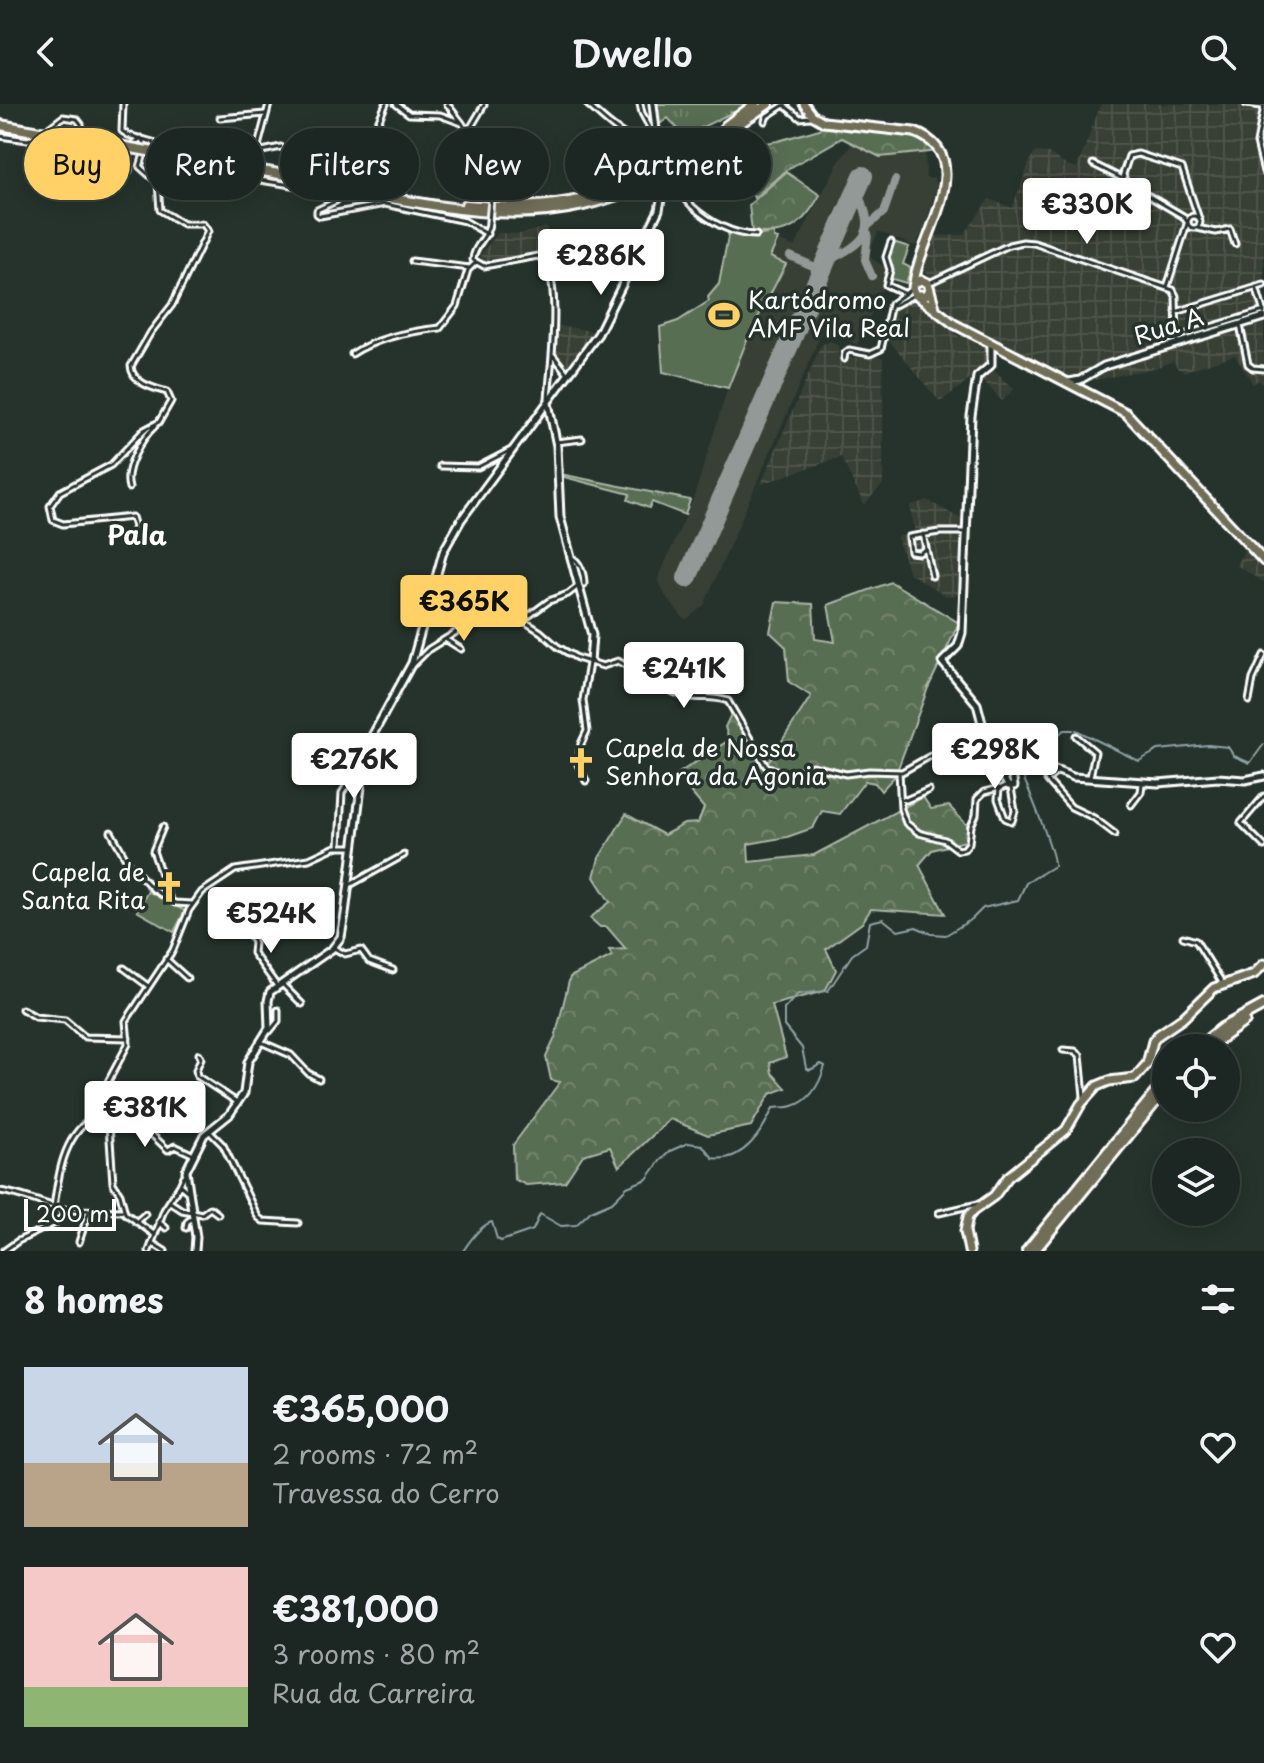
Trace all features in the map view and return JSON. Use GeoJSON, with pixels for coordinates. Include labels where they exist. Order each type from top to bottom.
{"type":"FeatureCollection","features":[{"type":"Feature","properties":{"kind":"highway"},"geometry":{"type":"LineString","coordinates":[[729,128],[757,104]]}},
{"type":"Feature","properties":{"kind":"highway"},"geometry":{"type":"LineString","coordinates":[[730,128],[770,104]]}},
{"type":"Feature","properties":{"kind":"highway"},"geometry":{"type":"LineString","coordinates":[[0,130],[464,205],[533,207],[581,200]]}},
{"type":"Feature","properties":{"kind":"highway"},"geometry":{"type":"LineString","coordinates":[[1214,1034],[1264,1008]]}},
{"type":"Feature","properties":{"kind":"highway"},"geometry":{"type":"LineString","coordinates":[[1223,1034],[1264,1008]]}},
{"type":"Feature","properties":{"kind":"highway"},"geometry":{"type":"LineString","coordinates":[[1027,1251],[1152,1097]]}},
{"type":"Feature","properties":{"kind":"highway"},"geometry":{"type":"LineString","coordinates":[[1034,1251],[1152,1106]]}},
{"type":"Feature","properties":{"kind":"highway"},"geometry":{"type":"LineString","coordinates":[[1041,1251],[1138,1122]]}},
{"type":"Feature","properties":{"kind":"highway"},"geometry":{"type":"LineString","coordinates":[[1021,1251],[1079,1186]]}},
{"type":"Feature","properties":{"kind":"main road"},"geometry":{"type":"LineString","coordinates":[[653,104],[655,128]]}},
{"type":"Feature","properties":{"kind":"main road"},"geometry":{"type":"LineString","coordinates":[[804,104],[814,115],[829,123],[914,132],[926,137],[938,148],[946,164],[946,179],[922,254],[920,270],[936,309]]}},
{"type":"Feature","properties":{"kind":"main road"},"geometry":{"type":"LineString","coordinates":[[195,1251],[186,1172],[208,1131],[226,1118],[239,1103],[246,1085],[248,1063],[270,1024],[268,997],[279,984],[334,948],[342,933],[364,755],[410,666],[447,543],[465,514],[601,330],[661,200]]}},
{"type":"Feature","properties":{"kind":"main road"},"geometry":{"type":"LineString","coordinates":[[913,291],[917,263],[922,254]]}},
{"type":"Feature","properties":{"kind":"main road"},"geometry":{"type":"LineString","coordinates":[[913,291],[927,286]]}},
{"type":"Feature","properties":{"kind":"main road"},"geometry":{"type":"LineString","coordinates":[[913,291],[926,295],[927,286]]}},
{"type":"Feature","properties":{"kind":"main road"},"geometry":{"type":"LineString","coordinates":[[913,291],[952,323],[1067,381],[1081,382],[1137,423],[1264,561]]}},
{"type":"Feature","properties":{"kind":"main road","name":"Rua A"},"geometry":{"type":"LineString","coordinates":[[1081,382],[1104,366],[1177,340],[1240,325],[1264,313]]}},
{"type":"Feature","properties":{"kind":"main road"},"geometry":{"type":"LineString","coordinates":[[991,343],[991,365],[977,377],[971,413],[964,620],[958,646],[942,663],[976,702],[990,750],[1009,786],[1013,787],[1014,778],[1010,759],[1019,755],[1069,776],[1158,783],[1213,778],[1243,780],[1264,776]]}},
{"type":"Feature","properties":{"kind":"main road"},"geometry":{"type":"LineString","coordinates":[[548,403],[556,442],[560,515],[581,584],[592,635],[590,662]]}},
{"type":"Feature","properties":{"kind":"main road"},"geometry":{"type":"LineString","coordinates":[[542,412],[550,418]]}},
{"type":"Feature","properties":{"kind":"main road"},"geometry":{"type":"LineString","coordinates":[[969,1251],[965,1231],[968,1217],[1008,1177],[1066,1130],[1084,1100],[1102,1083],[1135,1078],[1147,1064],[1153,1041],[1158,1035],[1183,1018],[1208,992],[1254,974],[1264,964]]}},
{"type":"Feature","properties":{"kind":"street"},"geometry":{"type":"LineString","coordinates":[[123,104],[122,131],[154,143],[163,165],[338,193],[338,199],[319,208],[319,216],[387,204],[466,221],[487,234]]}},
{"type":"Feature","properties":{"kind":"street"},"geometry":{"type":"LineString","coordinates":[[269,104],[257,142],[259,150],[280,147]]}},
{"type":"Feature","properties":{"kind":"street"},"geometry":{"type":"LineString","coordinates":[[377,124],[386,104]]}},
{"type":"Feature","properties":{"kind":"street"},"geometry":{"type":"LineString","coordinates":[[396,104],[409,114],[440,115],[462,123]]}},
{"type":"Feature","properties":{"kind":"street"},"geometry":{"type":"LineString","coordinates":[[447,104],[465,128]]}},
{"type":"Feature","properties":{"kind":"street"},"geometry":{"type":"LineString","coordinates":[[587,104],[616,128]]}},
{"type":"Feature","properties":{"kind":"street"},"geometry":{"type":"LineString","coordinates":[[640,104],[650,128]]}},
{"type":"Feature","properties":{"kind":"street"},"geometry":{"type":"LineString","coordinates":[[1246,104],[1264,106],[1257,143],[1264,172]]}},
{"type":"Feature","properties":{"kind":"street"},"geometry":{"type":"LineString","coordinates":[[470,128],[484,105]]}},
{"type":"Feature","properties":{"kind":"street"},"geometry":{"type":"LineString","coordinates":[[765,121],[767,116],[783,105],[802,118],[814,115]]}},
{"type":"Feature","properties":{"kind":"street"},"geometry":{"type":"LineString","coordinates":[[220,118],[265,114]]}},
{"type":"Feature","properties":{"kind":"street"},"geometry":{"type":"LineString","coordinates":[[0,130],[32,140],[56,120],[74,117],[81,124],[88,163],[95,166],[114,164],[123,175],[129,171],[129,147],[141,138]]}},
{"type":"Feature","properties":{"kind":"street"},"geometry":{"type":"LineString","coordinates":[[129,488],[129,468],[146,436],[169,406],[171,397],[140,380],[132,373],[131,365],[171,307],[208,231],[204,224],[182,223],[160,210],[158,183],[140,166],[146,147],[141,138]]}},
{"type":"Feature","properties":{"kind":"street"},"geometry":{"type":"LineString","coordinates":[[1123,179],[1127,159],[1133,154],[1180,167],[1186,174],[1205,229]]}},
{"type":"Feature","properties":{"kind":"street"},"geometry":{"type":"LineString","coordinates":[[1093,164],[1183,216],[1195,228],[1218,232],[1230,229],[1235,244]]}},
{"type":"Feature","properties":{"kind":"street"},"geometry":{"type":"LineString","coordinates":[[475,263],[473,254],[487,234],[491,200]]}},
{"type":"Feature","properties":{"kind":"street"},"geometry":{"type":"LineString","coordinates":[[689,200],[712,221],[737,233],[756,235]]}},
{"type":"Feature","properties":{"kind":"street"},"geometry":{"type":"LineString","coordinates":[[1167,287],[1189,220],[1197,210]]}},
{"type":"Feature","properties":{"kind":"street"},"geometry":{"type":"LineString","coordinates":[[1189,220],[1200,221]]}},
{"type":"Feature","properties":{"kind":"street"},"geometry":{"type":"LineString","coordinates":[[1185,236],[1200,221]]}},
{"type":"Feature","properties":{"kind":"street"},"geometry":{"type":"LineString","coordinates":[[891,242],[886,257],[890,271],[886,285],[913,291]]}},
{"type":"Feature","properties":{"kind":"street"},"geometry":{"type":"LineString","coordinates":[[927,286],[1007,246],[1025,242],[1167,287],[1176,294],[1177,340],[1264,313],[1256,287]]}},
{"type":"Feature","properties":{"kind":"street"},"geometry":{"type":"LineString","coordinates":[[475,263],[484,266],[535,256],[543,258],[549,268],[553,296],[548,403]]}},
{"type":"Feature","properties":{"kind":"street"},"geometry":{"type":"LineString","coordinates":[[412,261],[470,268]]}},
{"type":"Feature","properties":{"kind":"street"},"geometry":{"type":"LineString","coordinates":[[352,354],[365,346],[422,329],[439,329],[456,308],[470,268],[475,263]]}},
{"type":"Feature","properties":{"kind":"street"},"geometry":{"type":"LineString","coordinates":[[1176,312],[1264,285]]}},
{"type":"Feature","properties":{"kind":"street"},"geometry":{"type":"LineString","coordinates":[[890,309],[913,291]]}},
{"type":"Feature","properties":{"kind":"street"},"geometry":{"type":"LineString","coordinates":[[844,359],[849,350],[870,354],[881,349],[893,301],[913,291]]}},
{"type":"Feature","properties":{"kind":"street"},"geometry":{"type":"LineString","coordinates":[[1240,325],[1248,364],[1264,369]]}},
{"type":"Feature","properties":{"kind":"street"},"geometry":{"type":"LineString","coordinates":[[551,352],[568,377]]}},
{"type":"Feature","properties":{"kind":"street"},"geometry":{"type":"LineString","coordinates":[[561,365],[575,368]]}},
{"type":"Feature","properties":{"kind":"street"},"geometry":{"type":"LineString","coordinates":[[129,542],[135,525],[132,517],[61,524],[51,518],[50,507],[62,491],[111,465],[145,430],[158,423]]}},
{"type":"Feature","properties":{"kind":"street"},"geometry":{"type":"LineString","coordinates":[[556,442],[582,439]]}},
{"type":"Feature","properties":{"kind":"street"},"geometry":{"type":"LineString","coordinates":[[440,466],[478,467],[515,447]]}},
{"type":"Feature","properties":{"kind":"street"},"geometry":{"type":"LineString","coordinates":[[926,549],[916,553],[909,548],[909,537],[965,532]]}},
{"type":"Feature","properties":{"kind":"street"},"geometry":{"type":"LineString","coordinates":[[923,534],[932,576]]}},
{"type":"Feature","properties":{"kind":"street"},"geometry":{"type":"LineString","coordinates":[[523,620],[549,601],[568,594],[581,584]]}},
{"type":"Feature","properties":{"kind":"street"},"geometry":{"type":"LineString","coordinates":[[410,666],[478,616],[523,620],[561,649],[590,662],[605,666],[618,661],[681,695],[696,698],[709,696],[729,702],[766,766],[789,775],[814,766],[846,774],[899,772],[983,726]]}},
{"type":"Feature","properties":{"kind":"street"},"geometry":{"type":"LineString","coordinates":[[445,639],[461,649]]}},
{"type":"Feature","properties":{"kind":"street"},"geometry":{"type":"LineString","coordinates":[[1249,701],[1253,679],[1264,655]]}},
{"type":"Feature","properties":{"kind":"street"},"geometry":{"type":"LineString","coordinates":[[586,781],[578,764],[581,744],[588,730],[583,700],[590,662]]}},
{"type":"Feature","properties":{"kind":"street"},"geometry":{"type":"LineString","coordinates":[[1076,736],[1095,752],[1090,777]]}},
{"type":"Feature","properties":{"kind":"street"},"geometry":{"type":"LineString","coordinates":[[310,749],[306,759],[346,784]]}},
{"type":"Feature","properties":{"kind":"street"},"geometry":{"type":"LineString","coordinates":[[339,846],[340,804],[346,784],[364,755]]}},
{"type":"Feature","properties":{"kind":"street"},"geometry":{"type":"LineString","coordinates":[[1058,771],[1047,780],[1067,803],[1115,834]]}},
{"type":"Feature","properties":{"kind":"street"},"geometry":{"type":"LineString","coordinates":[[899,772],[904,820],[922,834],[945,840],[960,850],[966,848],[969,841],[977,797],[984,792],[999,788],[1009,786],[1014,803],[1012,821],[1006,819],[1001,808],[999,788]]}},
{"type":"Feature","properties":{"kind":"street"},"geometry":{"type":"LineString","coordinates":[[1131,805],[1141,792],[1143,781]]}},
{"type":"Feature","properties":{"kind":"street"},"geometry":{"type":"LineString","coordinates":[[901,799],[906,800],[929,790]]}},
{"type":"Feature","properties":{"kind":"street"},"geometry":{"type":"LineString","coordinates":[[1264,796],[1241,823],[1264,846]]}},
{"type":"Feature","properties":{"kind":"street"},"geometry":{"type":"LineString","coordinates":[[1001,808],[1014,803]]}},
{"type":"Feature","properties":{"kind":"street"},"geometry":{"type":"LineString","coordinates":[[163,827],[153,851],[170,900]]}},
{"type":"Feature","properties":{"kind":"street"},"geometry":{"type":"LineString","coordinates":[[111,832],[129,864],[153,889],[175,903],[192,904]]}},
{"type":"Feature","properties":{"kind":"street"},"geometry":{"type":"LineString","coordinates":[[155,1235],[124,1211],[120,1194],[112,1180],[108,1111],[102,1099],[102,1090],[128,1045],[126,1021],[166,959],[192,904],[204,890],[232,871],[309,859],[339,846],[353,847]]}},
{"type":"Feature","properties":{"kind":"street"},"geometry":{"type":"LineString","coordinates":[[348,886],[404,855]]}},
{"type":"Feature","properties":{"kind":"street"},"geometry":{"type":"LineString","coordinates":[[250,934],[255,944],[253,953],[279,984],[302,1004]]}},
{"type":"Feature","properties":{"kind":"street"},"geometry":{"type":"LineString","coordinates":[[1183,937],[1196,941],[1223,984]]}},
{"type":"Feature","properties":{"kind":"street"},"geometry":{"type":"LineString","coordinates":[[334,948],[344,954],[361,950],[369,961],[393,970]]}},
{"type":"Feature","properties":{"kind":"street"},"geometry":{"type":"LineString","coordinates":[[166,959],[187,978]]}},
{"type":"Feature","properties":{"kind":"street"},"geometry":{"type":"LineString","coordinates":[[124,968],[148,986]]}},
{"type":"Feature","properties":{"kind":"street"},"geometry":{"type":"LineString","coordinates":[[22,1009],[34,1016],[65,1020],[84,1036],[128,1038]]}},
{"type":"Feature","properties":{"kind":"street"},"geometry":{"type":"LineString","coordinates":[[267,1034],[277,1022],[278,1010]]}},
{"type":"Feature","properties":{"kind":"street"},"geometry":{"type":"LineString","coordinates":[[261,1042],[291,1055],[308,1073],[319,1079]]}},
{"type":"Feature","properties":{"kind":"street"},"geometry":{"type":"LineString","coordinates":[[1063,1050],[1075,1051],[1081,1056],[1084,1100]]}},
{"type":"Feature","properties":{"kind":"street"},"geometry":{"type":"LineString","coordinates":[[199,1054],[197,1077],[239,1103]]}},
{"type":"Feature","properties":{"kind":"street"},"geometry":{"type":"LineString","coordinates":[[108,1111],[150,1132],[168,1150],[175,1146],[194,1155]]}},
{"type":"Feature","properties":{"kind":"street"},"geometry":{"type":"LineString","coordinates":[[54,1207],[59,1174],[78,1129],[91,1119],[109,1124]]}},
{"type":"Feature","properties":{"kind":"street"},"geometry":{"type":"LineString","coordinates":[[208,1131],[223,1145],[258,1217],[263,1221],[298,1223]]}},
{"type":"Feature","properties":{"kind":"street"},"geometry":{"type":"LineString","coordinates":[[149,1251],[159,1222],[186,1172]]}},
{"type":"Feature","properties":{"kind":"street"},"geometry":{"type":"LineString","coordinates":[[180,1185],[189,1192]]}},
{"type":"Feature","properties":{"kind":"street"},"geometry":{"type":"LineString","coordinates":[[0,1191],[71,1210],[124,1211]]}},
{"type":"Feature","properties":{"kind":"street"},"geometry":{"type":"LineString","coordinates":[[169,1201],[192,1215],[202,1214],[210,1208],[218,1214]]}},
{"type":"Feature","properties":{"kind":"street"},"geometry":{"type":"LineString","coordinates":[[939,1213],[986,1202]]}},
{"type":"Feature","properties":{"kind":"street"},"geometry":{"type":"LineString","coordinates":[[4,1251],[55,1223],[71,1210]]}},
{"type":"Feature","properties":{"kind":"street"},"geometry":{"type":"LineString","coordinates":[[79,1242],[89,1211]]}},
{"type":"Feature","properties":{"kind":"street"},"geometry":{"type":"LineString","coordinates":[[136,1222],[145,1214]]}},
{"type":"Feature","properties":{"kind":"street"},"geometry":{"type":"LineString","coordinates":[[186,1228],[192,1215]]}},
{"type":"Feature","properties":{"kind":"street"},"geometry":{"type":"LineString","coordinates":[[159,1222],[166,1228]]}},
{"type":"Feature","properties":{"kind":"street"},"geometry":{"type":"LineString","coordinates":[[152,1243],[165,1251]]}},
{"type":"Feature","properties":{"kind":"shaded area"},"geometry":{"type":"Polygon","coordinates":[[[1101,104],[1264,104],[1264,385],[1258,380],[1253,384],[1235,355],[1185,371],[1178,369],[1173,361],[1086,382],[1083,387],[957,324],[941,313],[933,300],[925,267],[931,236],[964,235],[989,199],[1012,208],[1036,152],[1049,153],[1064,164],[1077,168],[1101,104]]]}},
{"type":"Feature","properties":{"kind":"shaded area"},"geometry":{"type":"Polygon","coordinates":[[[852,144],[880,157],[925,152],[926,178],[934,179],[937,186],[924,229],[915,246],[878,231],[868,256],[890,271],[857,345],[837,334],[822,332],[704,605],[687,619],[683,618],[665,595],[658,579],[693,500],[728,388],[749,335],[786,264],[770,257],[777,240],[795,247],[837,165],[852,144]]]}},
{"type":"Feature","properties":{"kind":"shaded area"},"geometry":{"type":"Polygon","coordinates":[[[547,227],[549,252],[482,262],[481,254],[498,233],[520,234],[547,227]]]}},
{"type":"Feature","properties":{"kind":"shaded area"},"geometry":{"type":"Polygon","coordinates":[[[913,298],[954,329],[955,334],[960,337],[966,334],[989,344],[987,367],[940,402],[886,337],[893,307],[913,298]]]}},
{"type":"Feature","properties":{"kind":"shaded area"},"geometry":{"type":"Polygon","coordinates":[[[554,325],[598,332],[573,366],[563,364],[554,355],[554,325]]]}},
{"type":"Feature","properties":{"kind":"shaded area"},"geometry":{"type":"Polygon","coordinates":[[[831,341],[838,346],[839,358],[883,357],[883,484],[864,505],[841,457],[761,484],[821,345],[831,341]]]}},
{"type":"Feature","properties":{"kind":"shaded area"},"geometry":{"type":"Polygon","coordinates":[[[991,368],[1014,389],[1002,401],[979,376],[991,368]]]}},
{"type":"Feature","properties":{"kind":"shaded area"},"geometry":{"type":"Polygon","coordinates":[[[927,500],[961,519],[960,595],[946,596],[909,573],[897,537],[915,532],[910,506],[927,500]]]}},
{"type":"Feature","properties":{"kind":"shaded area"},"geometry":{"type":"Polygon","coordinates":[[[1247,546],[1264,564],[1264,582],[1236,565],[1247,546]]]}},
{"type":"Feature","properties":{"kind":"green space"},"geometry":{"type":"Polygon","coordinates":[[[654,104],[751,104],[736,115],[733,112],[700,128],[677,128],[668,118],[657,126],[654,104]]]}},
{"type":"Feature","properties":{"kind":"green space"},"geometry":{"type":"Polygon","coordinates":[[[833,125],[913,133],[939,151],[880,157],[842,138],[786,170],[771,183],[771,142],[833,125]]]}},
{"type":"Feature","properties":{"kind":"green space"},"geometry":{"type":"Polygon","coordinates":[[[786,172],[820,195],[794,227],[776,233],[752,232],[749,205],[755,200],[771,200],[771,185],[786,172]]]}},
{"type":"Feature","properties":{"kind":"green space","name":"Kartódromo AMF Vila Real"},"geometry":{"type":"Polygon","coordinates":[[[729,231],[748,237],[774,233],[774,238],[778,239],[770,257],[786,264],[749,335],[728,388],[663,372],[660,327],[678,321],[709,301],[708,297],[719,284],[729,231]]]}},
{"type":"Feature","properties":{"kind":"green space"},"geometry":{"type":"Polygon","coordinates":[[[893,242],[909,247],[903,264],[911,268],[906,283],[889,278],[892,270],[887,259],[893,242]]]}},
{"type":"Feature","properties":{"kind":"green space"},"geometry":{"type":"Polygon","coordinates":[[[560,474],[690,500],[685,515],[652,502],[649,508],[628,500],[630,494],[560,474]]]}},
{"type":"Feature","properties":{"kind":"green space"},"geometry":{"type":"Polygon","coordinates":[[[891,582],[959,623],[928,688],[895,776],[881,791],[875,783],[865,781],[840,814],[822,811],[813,828],[787,837],[748,844],[749,862],[814,855],[923,797],[931,809],[949,806],[967,825],[969,840],[932,850],[919,865],[945,914],[871,909],[862,923],[826,949],[836,970],[825,991],[772,1005],[786,1057],[770,1063],[772,1073],[786,1088],[770,1094],[751,1126],[708,1135],[670,1119],[619,1167],[610,1147],[583,1155],[565,1182],[526,1185],[514,1179],[513,1145],[560,1082],[551,1080],[546,1057],[555,1038],[570,977],[612,956],[609,950],[626,949],[607,927],[600,927],[590,918],[610,902],[594,877],[599,858],[626,814],[664,835],[684,824],[698,823],[704,808],[676,775],[729,740],[725,727],[733,710],[738,724],[765,767],[811,696],[789,682],[786,647],[770,632],[776,602],[813,604],[815,639],[835,642],[828,605],[891,582]]]}},
{"type":"Feature","properties":{"kind":"green space"},"geometry":{"type":"Polygon","coordinates":[[[148,891],[185,911],[174,932],[137,911],[148,891]]]}},
{"type":"Feature","properties":{"kind":"waterway"},"geometry":{"type":"LineString","coordinates":[[1015,753],[1032,756],[1064,730],[1073,730]]}},
{"type":"Feature","properties":{"kind":"waterway"},"geometry":{"type":"LineString","coordinates":[[1076,730],[1139,761],[1158,750],[1208,745],[1228,747],[1234,756],[1250,763],[1264,744]]}},
{"type":"Feature","properties":{"kind":"waterway"},"geometry":{"type":"LineString","coordinates":[[463,1251],[472,1238],[492,1222],[497,1239],[501,1241],[533,1230],[540,1214],[561,1226],[576,1225],[591,1211],[612,1202],[627,1187],[647,1179],[670,1151],[688,1143],[702,1145],[713,1158],[734,1156],[758,1135],[773,1108],[791,1107],[810,1096],[825,1066],[821,1064],[810,1070],[806,1068],[802,1048],[784,1026],[784,1009],[798,994],[828,991],[852,955],[866,945],[870,922],[883,919],[898,931],[916,927],[932,934],[946,935],[972,919],[983,908],[1018,900],[1026,883],[1054,866],[1038,814],[1014,761]]}},
{"type":"Feature","properties":{"kind":"taxiway"},"geometry":{"type":"LineString","coordinates":[[869,225],[884,212],[895,180]]}},
{"type":"Feature","properties":{"kind":"taxiway"},"geometry":{"type":"LineString","coordinates":[[825,263],[864,236],[867,218],[856,191]]}},
{"type":"Feature","properties":{"kind":"taxiway"},"geometry":{"type":"LineString","coordinates":[[868,234],[865,260],[872,276]]}},
{"type":"Feature","properties":{"kind":"taxiway"},"geometry":{"type":"LineString","coordinates":[[790,256],[822,270]]}},
{"type":"Feature","properties":{"kind":"runway"},"geometry":{"type":"LineString","coordinates":[[687,578],[863,176]]}},
{"type":"Feature","properties":{"kind":"place","name":"Kartódromo AMF Vila Real"},"geometry":{"type":"Point","coordinates":[724,315]}},
{"type":"Feature","properties":{"kind":"place","name":"Capela de Nossa Senhora da Agonia"},"geometry":{"type":"Point","coordinates":[581,763]}},
{"type":"Feature","properties":{"kind":"place","name":"Capela de Santa Rita"},"geometry":{"type":"Point","coordinates":[169,887]}},
{"type":"Feature","properties":{"kind":"district","name":"Pala"},"geometry":{"type":"Point","coordinates":[137,536]}}]}
